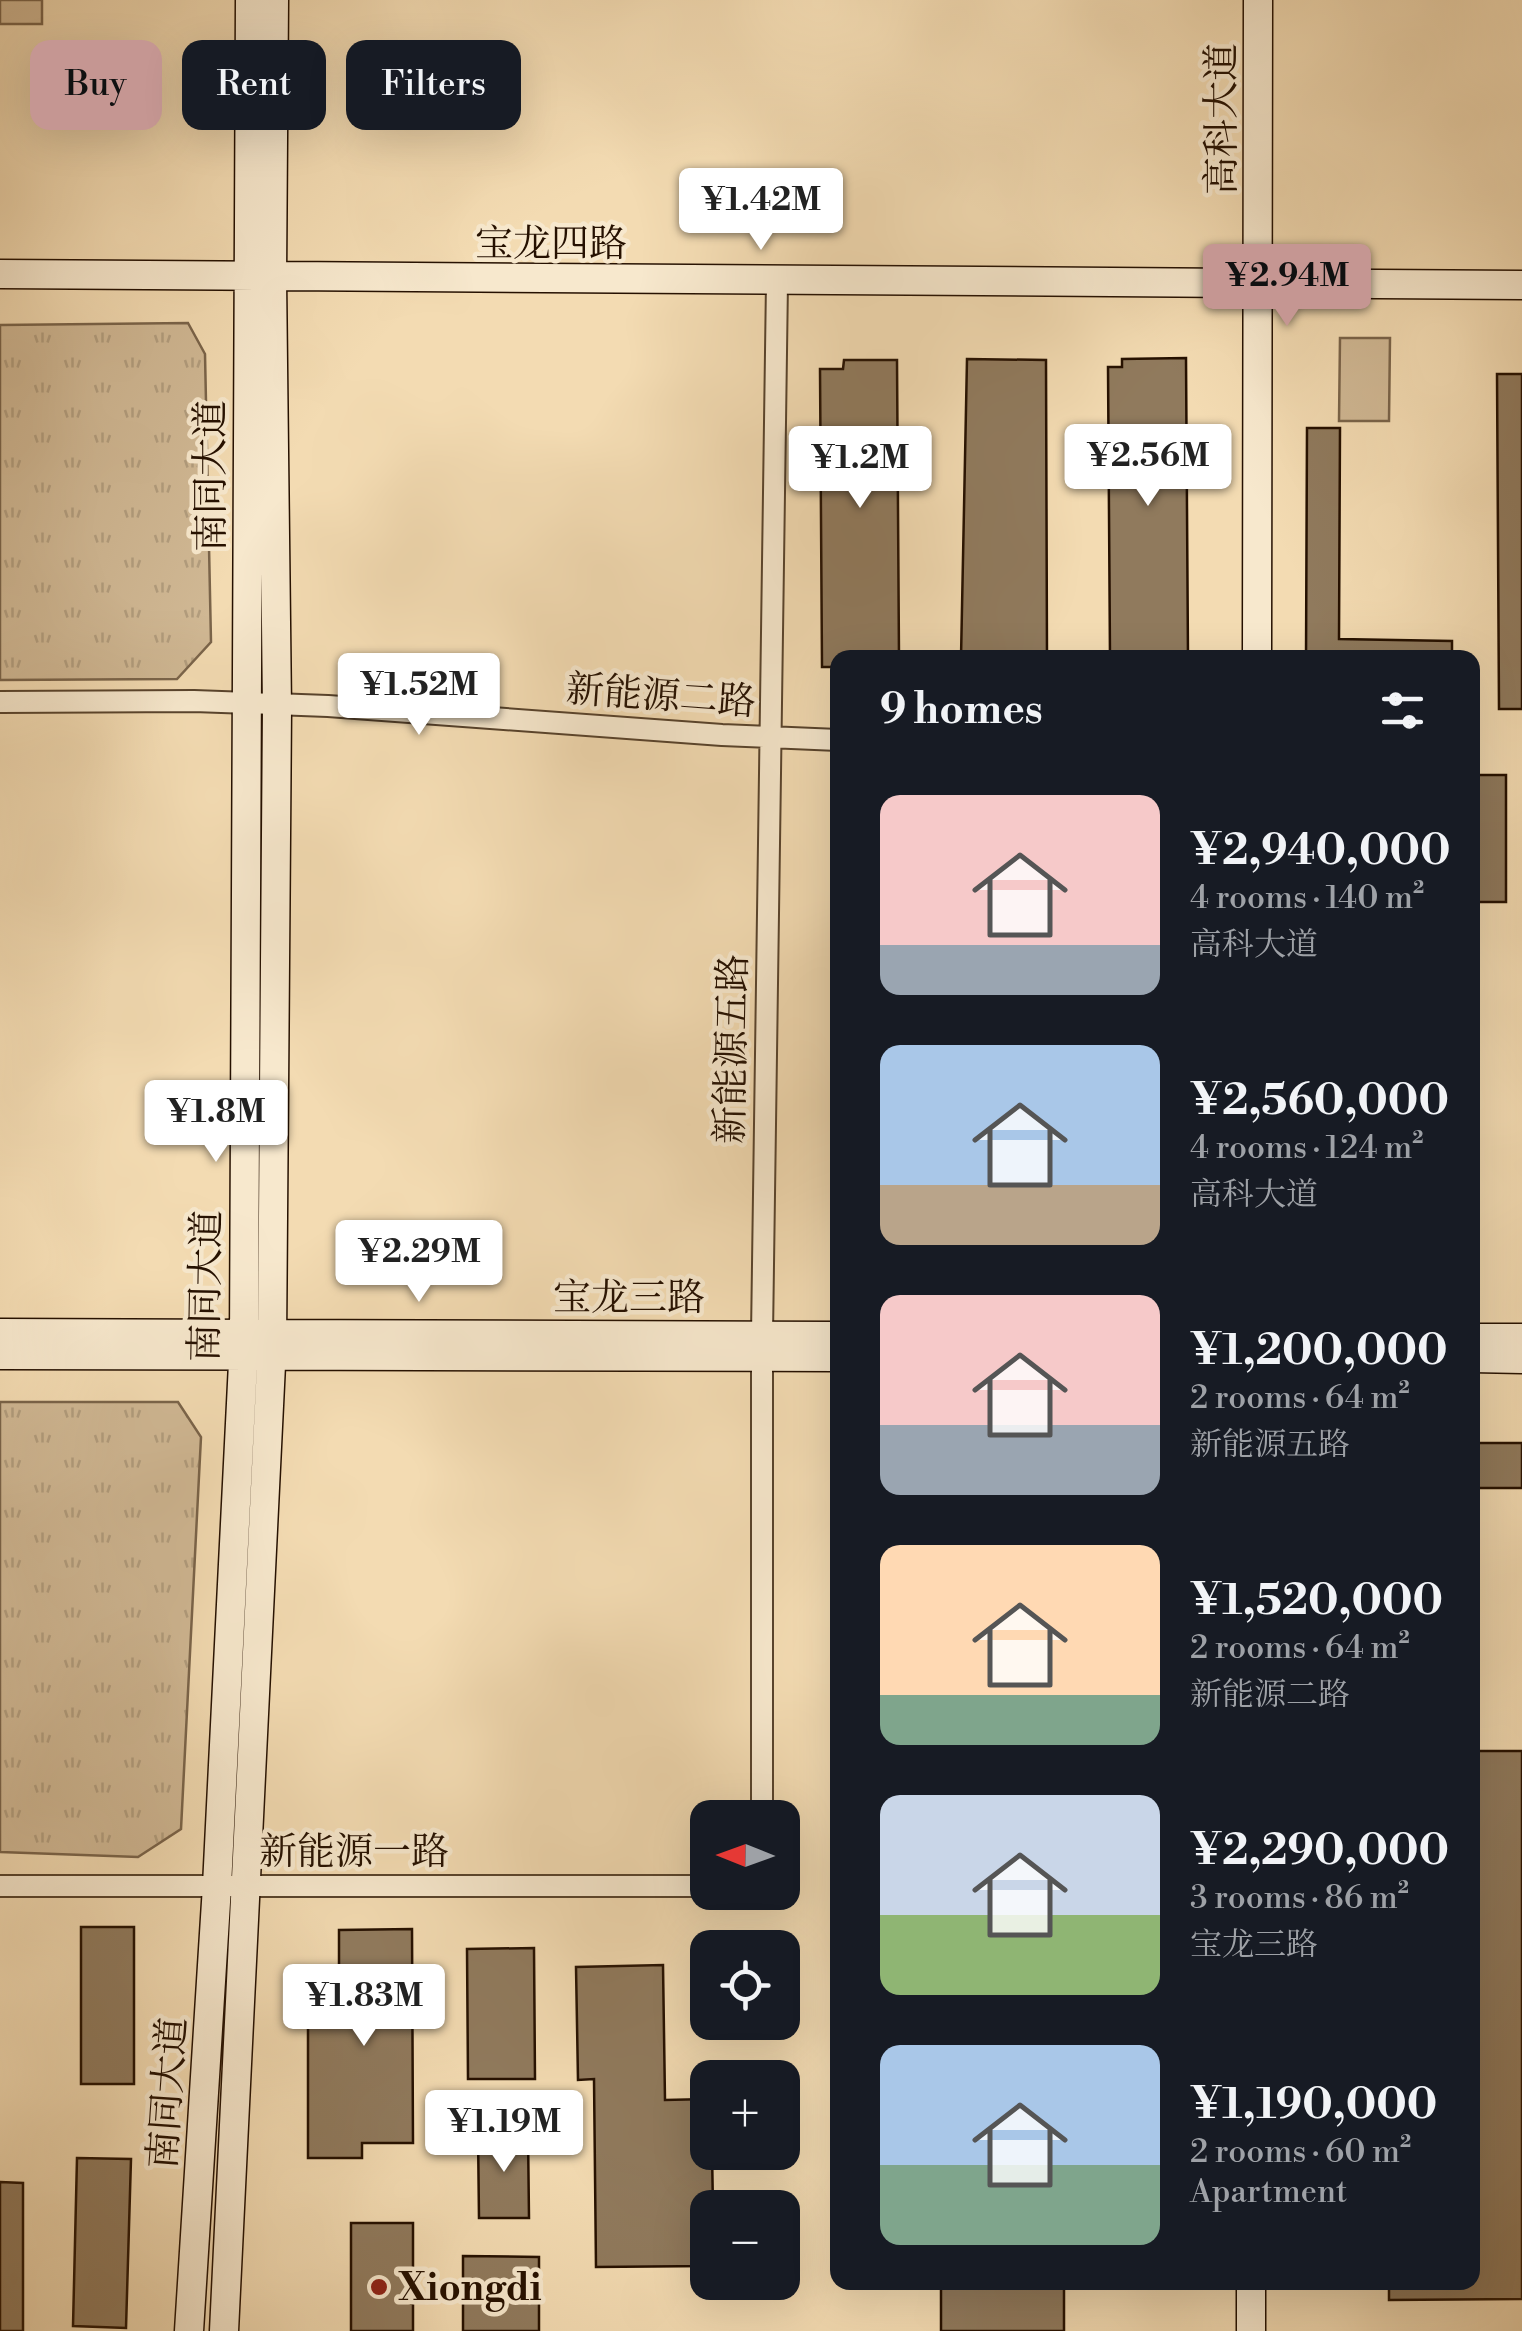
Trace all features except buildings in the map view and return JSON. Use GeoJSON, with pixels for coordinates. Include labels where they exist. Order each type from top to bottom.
{"type":"FeatureCollection","features":[{"type":"Feature","properties":{"kind":"main road","name":"南同大道"},"geometry":{"type":"LineString","coordinates":[[189,2331],[231,1886],[272,1345],[277,704],[250,0]]}},
{"type":"Feature","properties":{"kind":"main road","name":"南同大道"},"geometry":{"type":"LineString","coordinates":[[224,2331],[243,1345],[247,702],[260,278],[274,0]]}},
{"type":"Feature","properties":{"kind":"main road","name":"高科大道"},"geometry":{"type":"LineString","coordinates":[[1257,650],[1258,0]]}},
{"type":"Feature","properties":{"kind":"main road","name":"宝龙四路"},"geometry":{"type":"LineString","coordinates":[[0,274],[1522,284]]}},
{"type":"Feature","properties":{"kind":"main road","name":"宝龙三路"},"geometry":{"type":"LineString","coordinates":[[0,1333],[243,1345]]}},
{"type":"Feature","properties":{"kind":"main road","name":"宝龙三路"},"geometry":{"type":"LineString","coordinates":[[0,1355],[243,1345],[762,1346],[830,1337]]}},
{"type":"Feature","properties":{"kind":"main road"},"geometry":{"type":"LineString","coordinates":[[1480,1338],[1522,1338]]}},
{"type":"Feature","properties":{"kind":"main road","name":"宝龙三路"},"geometry":{"type":"LineString","coordinates":[[762,1346],[830,1356]]}},
{"type":"Feature","properties":{"kind":"main road"},"geometry":{"type":"LineString","coordinates":[[1480,1358],[1522,1358]]}},
{"type":"Feature","properties":{"kind":"main road"},"geometry":{"type":"LineString","coordinates":[[1251,2331],[1252,2290]]}},
{"type":"Feature","properties":{"kind":"street","name":"新能源五路"},"geometry":{"type":"LineString","coordinates":[[762,1800],[762,1346],[777,282]]}},
{"type":"Feature","properties":{"kind":"street","name":"新能源二路"},"geometry":{"type":"LineString","coordinates":[[0,702],[247,702],[830,740]]}},
{"type":"Feature","properties":{"kind":"street","name":"新能源一路"},"geometry":{"type":"LineString","coordinates":[[0,1886],[690,1886]]}},
{"type":"Feature","properties":{"kind":"green space"},"geometry":{"type":"Polygon","coordinates":[[[0,0],[42,0],[42,24],[0,24],[0,0]]]}},
{"type":"Feature","properties":{"kind":"green space"},"geometry":{"type":"Polygon","coordinates":[[[188,323],[205,354],[211,642],[177,679],[0,680],[0,325],[188,323]]]}},
{"type":"Feature","properties":{"kind":"green space"},"geometry":{"type":"Polygon","coordinates":[[[1340,338],[1390,338],[1389,421],[1339,421],[1340,338]]]}},
{"type":"Feature","properties":{"kind":"green space"},"geometry":{"type":"Polygon","coordinates":[[[0,1402],[178,1402],[201,1437],[181,1829],[138,1857],[0,1852],[0,1402]]]}},
{"type":"Feature","properties":{"kind":"place","name":"Xiongdi"},"geometry":{"type":"Point","coordinates":[379,2287]}}]}
